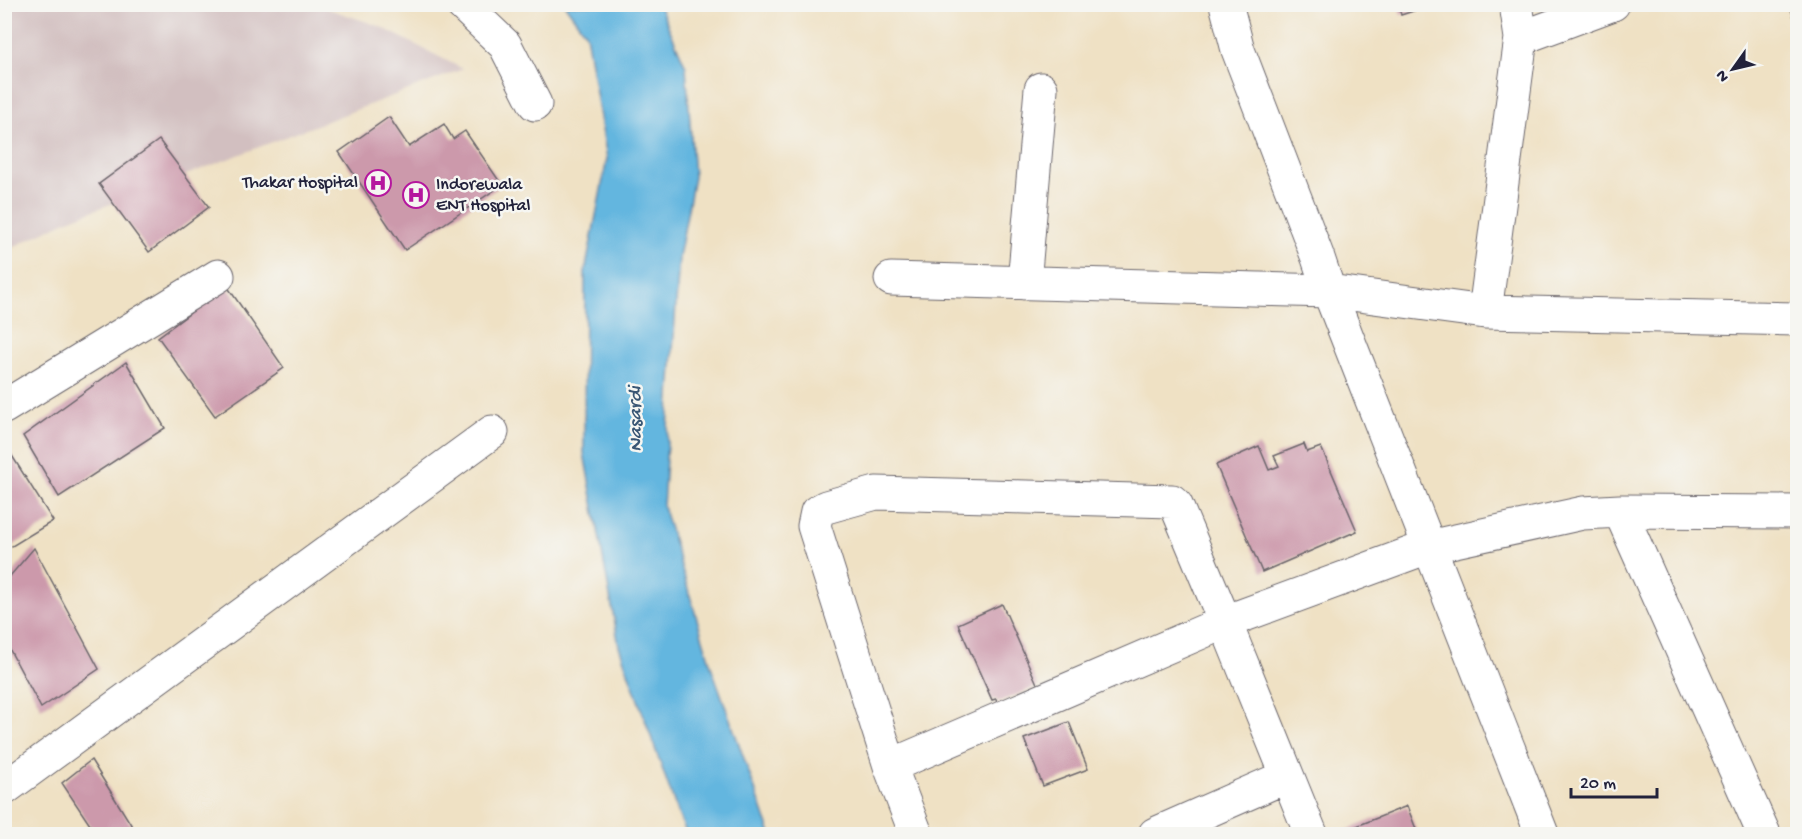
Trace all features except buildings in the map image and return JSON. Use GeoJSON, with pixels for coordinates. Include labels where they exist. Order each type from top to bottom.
{"type":"FeatureCollection","features":[{"type":"Feature","properties":{"kind":"street"},"geometry":{"type":"LineString","coordinates":[[462,4],[505,45],[534,104]]}},
{"type":"Feature","properties":{"kind":"street"},"geometry":{"type":"LineString","coordinates":[[1226,4],[1238,50],[1329,291],[1542,834]]}},
{"type":"Feature","properties":{"kind":"street"},"geometry":{"type":"LineString","coordinates":[[1485,312],[1521,38],[1516,4]]}},
{"type":"Feature","properties":{"kind":"street"},"geometry":{"type":"LineString","coordinates":[[1521,38],[1613,4]]}},
{"type":"Feature","properties":{"kind":"street"},"geometry":{"type":"LineString","coordinates":[[1024,283],[1041,89]]}},
{"type":"Feature","properties":{"kind":"street"},"geometry":{"type":"LineString","coordinates":[[4,407],[218,276]]}},
{"type":"Feature","properties":{"kind":"street"},"geometry":{"type":"LineString","coordinates":[[891,279],[1329,291],[1485,312],[1797,319]]}},
{"type":"Feature","properties":{"kind":"street"},"geometry":{"type":"LineString","coordinates":[[4,789],[492,432]]}},
{"type":"Feature","properties":{"kind":"street"},"geometry":{"type":"LineString","coordinates":[[916,834],[890,766],[814,526],[817,512],[826,507],[876,493],[1172,501],[1176,505],[1311,834]]}},
{"type":"Feature","properties":{"kind":"street"},"geometry":{"type":"LineString","coordinates":[[1620,511],[1764,834]]}},
{"type":"Feature","properties":{"kind":"street"},"geometry":{"type":"LineString","coordinates":[[890,766],[1224,622],[1428,547],[1583,513],[1620,511],[1797,512]]}},
{"type":"Feature","properties":{"kind":"street"},"geometry":{"type":"LineString","coordinates":[[1155,834],[1287,776]]}},
{"type":"Feature","properties":{"kind":"shaded area"},"geometry":{"type":"Polygon","coordinates":[[[5,5],[317,5],[379,26],[463,69],[66,221],[5,251],[5,5]]]}},
{"type":"Feature","properties":{"kind":"water","name":"Nasardi"},"geometry":{"type":"Polygon","coordinates":[[[565,5],[659,5],[686,67],[694,177],[679,257],[663,506],[712,669],[771,834],[687,834],[619,646],[584,453],[585,272],[607,159],[586,34],[565,5]]]}},
{"type":"Feature","properties":{"kind":"place","name":"Thakar Hospital"},"geometry":{"type":"Point","coordinates":[378,183]}},
{"type":"Feature","properties":{"kind":"place","name":"Indorewala ENT Hospital"},"geometry":{"type":"Point","coordinates":[416,195]}}]}
